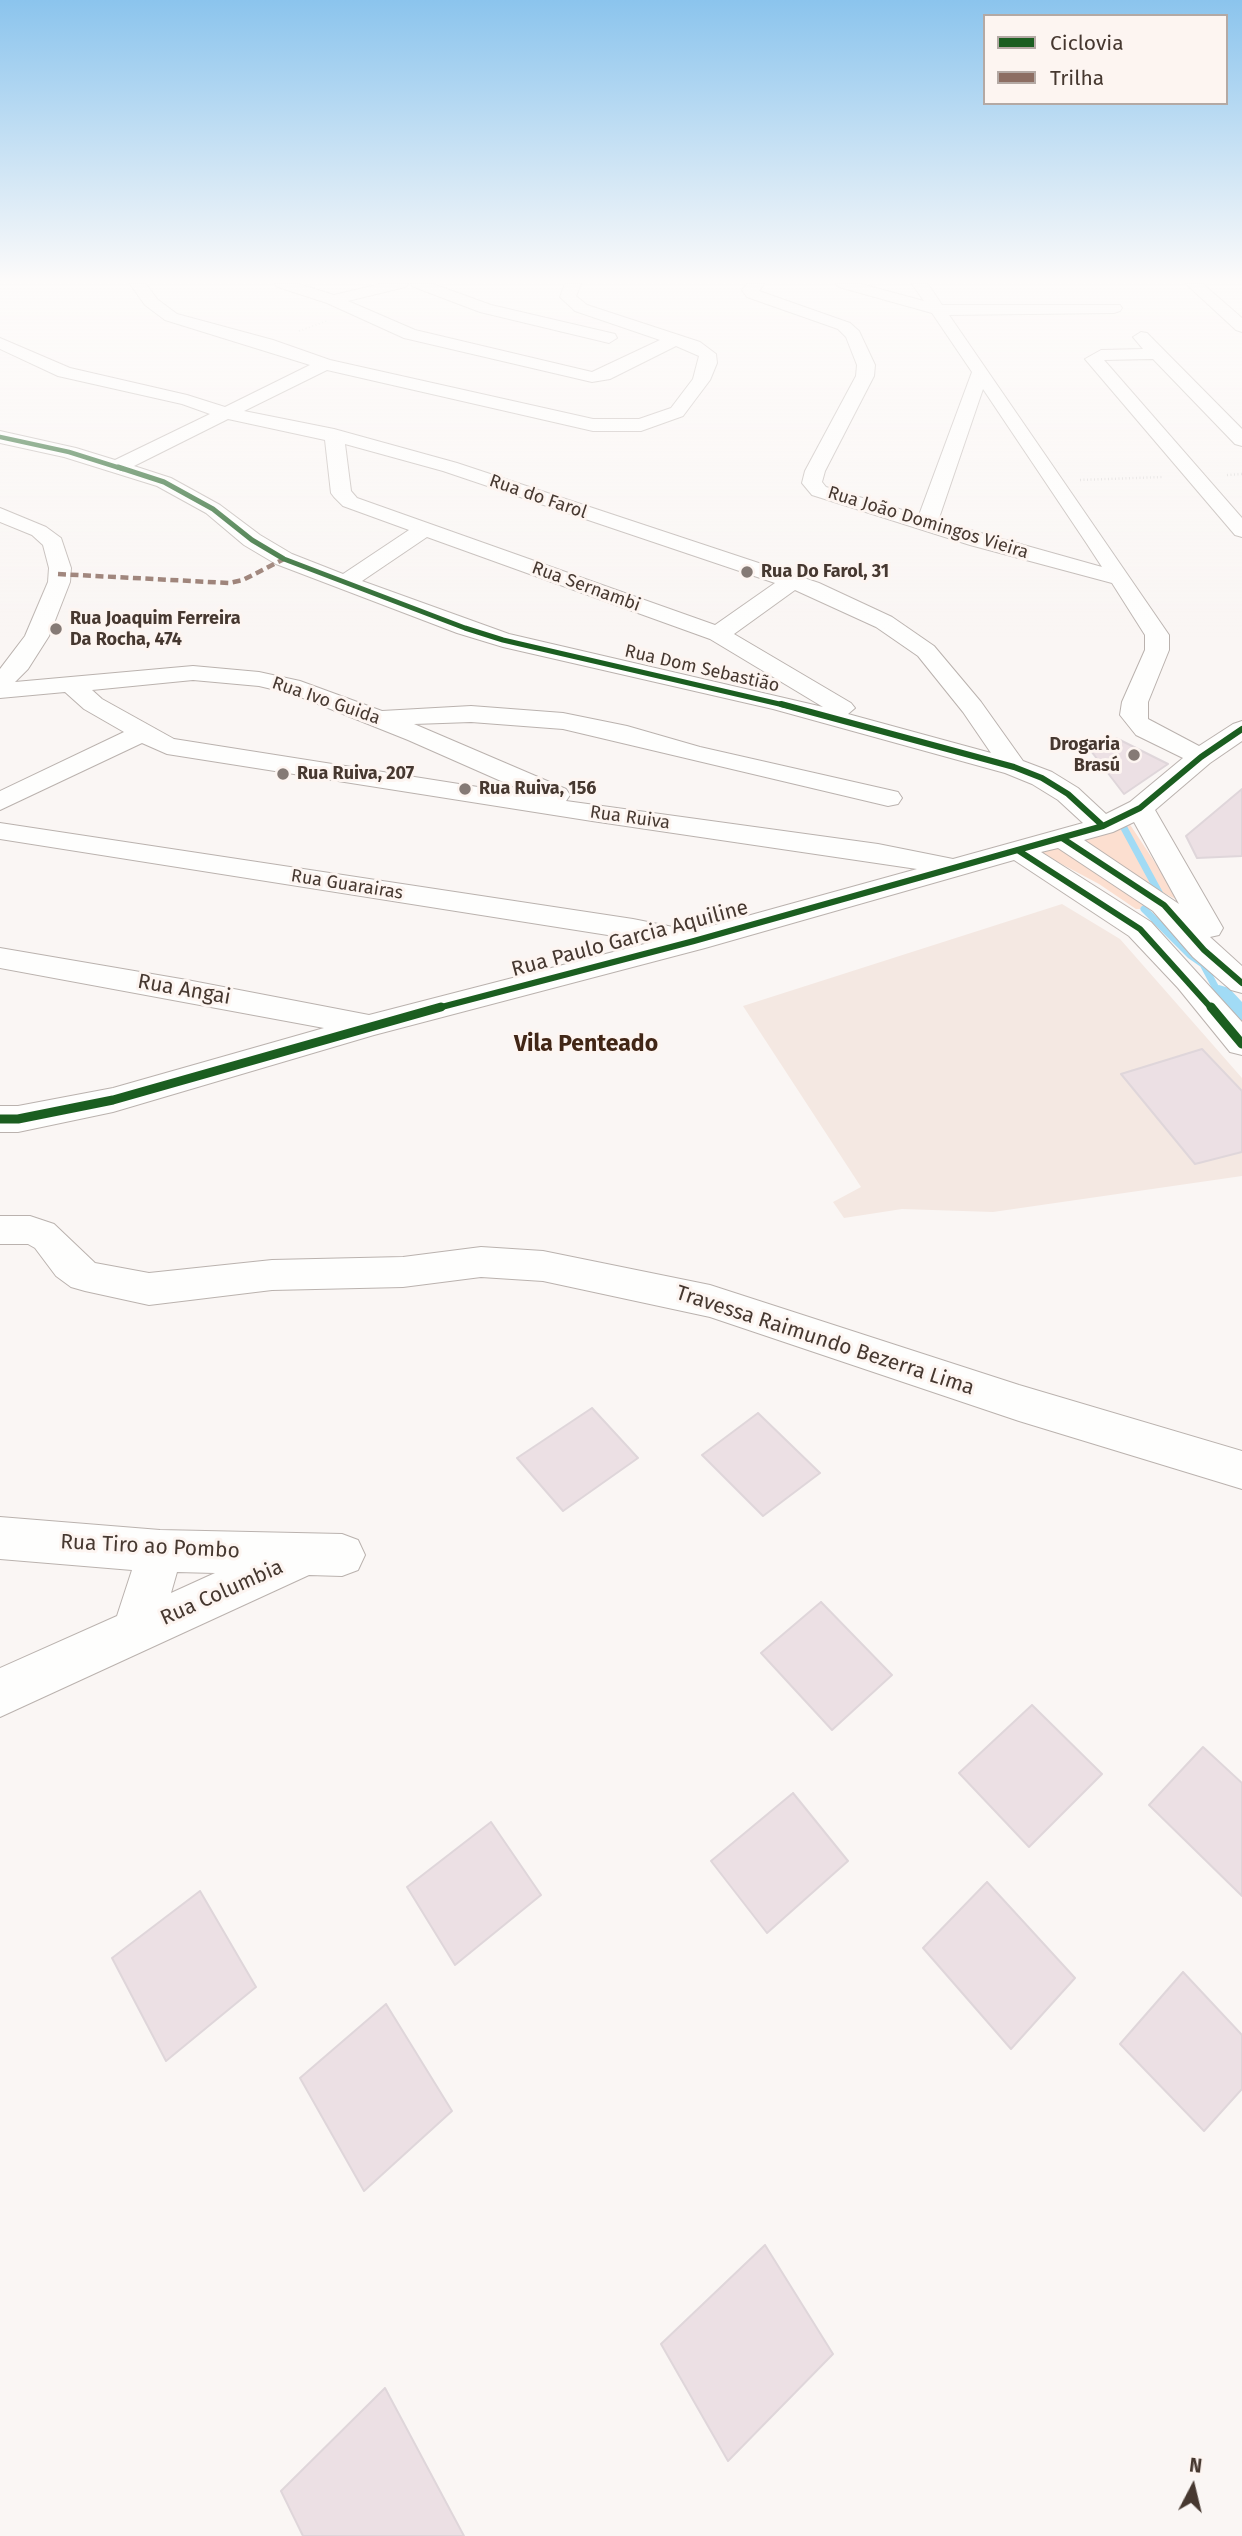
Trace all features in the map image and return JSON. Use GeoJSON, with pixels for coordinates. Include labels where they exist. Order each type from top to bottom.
{"type":"FeatureCollection","features":[{"type":"Feature","properties":{"kind":"street","name":"Rua do Farol"},"geometry":{"type":"LineString","coordinates":[[194,402],[226,413],[334,435],[450,467],[842,601],[884,622],[926,652],[972,707],[1014,767]]}},
{"type":"Feature","properties":{"kind":"street"},"geometry":{"type":"LineString","coordinates":[[119,466],[248,402]]}},
{"type":"Feature","properties":{"kind":"street"},"geometry":{"type":"LineString","coordinates":[[491,402],[580,423],[625,427],[670,417],[685,402]]}},
{"type":"Feature","properties":{"kind":"street","name":"Rua João Domingos Vieira"},"geometry":{"type":"LineString","coordinates":[[851,402],[815,471],[814,486],[831,496],[1119,579]]}},
{"type":"Feature","properties":{"kind":"street"},"geometry":{"type":"LineString","coordinates":[[926,524],[970,402]]}},
{"type":"Feature","properties":{"kind":"street"},"geometry":{"type":"LineString","coordinates":[[1000,402],[1157,635],[1157,650],[1135,702],[1133,715],[1137,723],[1145,730],[1201,757]]}},
{"type":"Feature","properties":{"kind":"street"},"geometry":{"type":"LineString","coordinates":[[1131,402],[1242,531]]}},
{"type":"Feature","properties":{"kind":"street"},"geometry":{"type":"LineString","coordinates":[[1205,402],[1242,440]]}},
{"type":"Feature","properties":{"kind":"street","name":"Rua Sernambi"},"geometry":{"type":"LineString","coordinates":[[334,435],[341,493],[350,502],[718,634],[874,728]]}},
{"type":"Feature","properties":{"kind":"street","name":"Rua Dom Sebastião"},"geometry":{"type":"LineString","coordinates":[[0,437],[119,466],[188,494],[213,509],[252,540],[284,559],[503,640],[756,698],[1014,767],[1042,778],[1068,794],[1103,826]]}},
{"type":"Feature","properties":{"kind":"street"},"geometry":{"type":"LineString","coordinates":[[0,514],[39,531],[53,543],[60,568],[59,582],[37,636],[19,664],[0,683]]}},
{"type":"Feature","properties":{"kind":"street"},"geometry":{"type":"LineString","coordinates":[[346,582],[425,529]]}},
{"type":"Feature","properties":{"kind":"street"},"geometry":{"type":"LineString","coordinates":[[718,634],[792,582]]}},
{"type":"Feature","properties":{"kind":"street","name":"Rua Ivo Guida"},"geometry":{"type":"LineString","coordinates":[[0,691],[193,673],[259,679],[300,688],[370,716],[532,783],[592,813]]}},
{"type":"Feature","properties":{"kind":"street","name":"Rua Ruiva"},"geometry":{"type":"LineString","coordinates":[[72,685],[93,704],[167,746],[592,813],[878,853],[956,868]]}},
{"type":"Feature","properties":{"kind":"street"},"geometry":{"type":"LineString","coordinates":[[370,716],[471,714],[563,721],[627,734],[694,754],[888,797]]}},
{"type":"Feature","properties":{"kind":"street","name":"Rua Paulo Garcia Aquiline"},"geometry":{"type":"LineString","coordinates":[[0,1119],[18,1119],[113,1100],[368,1026],[694,941],[1103,826],[1140,808],[1201,757],[1242,729]]}},
{"type":"Feature","properties":{"kind":"street"},"geometry":{"type":"LineString","coordinates":[[0,802],[142,733]]}},
{"type":"Feature","properties":{"kind":"street"},"geometry":{"type":"LineString","coordinates":[[1140,808],[1181,884],[1242,981]]}},
{"type":"Feature","properties":{"kind":"street","name":"Rua Guarairas"},"geometry":{"type":"LineString","coordinates":[[0,831],[632,929],[694,941]]}},
{"type":"Feature","properties":{"kind":"street"},"geometry":{"type":"LineString","coordinates":[[1062,838],[1164,905],[1204,950],[1242,981]]}},
{"type":"Feature","properties":{"kind":"street"},"geometry":{"type":"LineString","coordinates":[[1019,851],[1140,929],[1189,981],[1242,1044]]}},
{"type":"Feature","properties":{"kind":"street","name":"Rua Angai"},"geometry":{"type":"LineString","coordinates":[[0,958],[187,989],[368,1026]]}},
{"type":"Feature","properties":{"kind":"street","name":"Travessa Raimundo Bezerra Lima"},"geometry":{"type":"LineString","coordinates":[[0,1230],[30,1230],[41,1234],[48,1238],[70,1265],[85,1276],[149,1289],[272,1275],[403,1272],[481,1262],[543,1266],[583,1273],[710,1301],[1006,1399],[1242,1470]]}},
{"type":"Feature","properties":{"kind":"street","name":"Rua Tiro ao Pombo"},"geometry":{"type":"LineString","coordinates":[[0,1538],[160,1550],[325,1554]]}},
{"type":"Feature","properties":{"kind":"street","name":"Rua Columbia"},"geometry":{"type":"LineString","coordinates":[[136,1632],[160,1550]]}},
{"type":"Feature","properties":{"kind":"street","name":"Rua Columbia"},"geometry":{"type":"LineString","coordinates":[[0,1693],[136,1632],[325,1554]]}},
{"type":"Feature","properties":{"kind":"path"},"geometry":{"type":"LineString","coordinates":[[1055,481],[1242,474]]}},
{"type":"Feature","properties":{"kind":"shaded area"},"geometry":{"type":"Polygon","coordinates":[[[1127,820],[1181,902],[1147,884],[1155,899],[1144,909],[1136,909],[1099,884],[1037,851],[1127,820]]]}},
{"type":"Feature","properties":{"kind":"shaded area"},"geometry":{"type":"Polygon","coordinates":[[[1062,904],[1120,939],[1242,1078],[1242,1176],[993,1212],[902,1209],[844,1218],[833,1202],[861,1187],[743,1006],[1062,904]]]}},
{"type":"Feature","properties":{"kind":"building"},"geometry":{"type":"Polygon","coordinates":[[[1116,738],[1168,764],[1124,794],[1091,751],[1116,738]]]}},
{"type":"Feature","properties":{"kind":"building"},"geometry":{"type":"Polygon","coordinates":[[[1242,789],[1242,856],[1197,858],[1186,836],[1242,789]]]}},
{"type":"Feature","properties":{"kind":"building"},"geometry":{"type":"Polygon","coordinates":[[[1202,1049],[1242,1091],[1242,1152],[1195,1164],[1121,1074],[1202,1049]]]}},
{"type":"Feature","properties":{"kind":"building"},"geometry":{"type":"Polygon","coordinates":[[[592,1408],[638,1458],[563,1511],[517,1458],[592,1408]]]}},
{"type":"Feature","properties":{"kind":"building"},"geometry":{"type":"Polygon","coordinates":[[[758,1413],[820,1473],[763,1516],[702,1455],[758,1413]]]}},
{"type":"Feature","properties":{"kind":"building"},"geometry":{"type":"Polygon","coordinates":[[[821,1602],[892,1675],[832,1730],[761,1653],[821,1602]]]}},
{"type":"Feature","properties":{"kind":"building"},"geometry":{"type":"Polygon","coordinates":[[[1032,1705],[1102,1774],[1029,1847],[959,1773],[1032,1705]]]}},
{"type":"Feature","properties":{"kind":"building"},"geometry":{"type":"Polygon","coordinates":[[[1203,1747],[1242,1783],[1242,1896],[1149,1805],[1203,1747]]]}},
{"type":"Feature","properties":{"kind":"building"},"geometry":{"type":"Polygon","coordinates":[[[793,1793],[848,1861],[767,1933],[711,1861],[793,1793]]]}},
{"type":"Feature","properties":{"kind":"building"},"geometry":{"type":"Polygon","coordinates":[[[491,1822],[541,1895],[455,1965],[407,1887],[491,1822]]]}},
{"type":"Feature","properties":{"kind":"building"},"geometry":{"type":"Polygon","coordinates":[[[987,1882],[1075,1978],[1011,2049],[923,1948],[987,1882]]]}},
{"type":"Feature","properties":{"kind":"building"},"geometry":{"type":"Polygon","coordinates":[[[200,1891],[256,1987],[166,2061],[112,1958],[200,1891]]]}},
{"type":"Feature","properties":{"kind":"building"},"geometry":{"type":"Polygon","coordinates":[[[1183,1972],[1242,2035],[1242,2089],[1204,2131],[1120,2044],[1183,1972]]]}},
{"type":"Feature","properties":{"kind":"building"},"geometry":{"type":"Polygon","coordinates":[[[386,2004],[452,2111],[364,2191],[300,2078],[386,2004]]]}},
{"type":"Feature","properties":{"kind":"building"},"geometry":{"type":"Polygon","coordinates":[[[765,2245],[833,2354],[728,2461],[661,2344],[765,2245]]]}},
{"type":"Feature","properties":{"kind":"building"},"geometry":{"type":"Polygon","coordinates":[[[385,2388],[464,2536],[303,2536],[281,2491],[385,2388]]]}},
{"type":"Feature","properties":{"kind":"waterway"},"geometry":{"type":"LineString","coordinates":[[1124,828],[1162,898]]}},
{"type":"Feature","properties":{"kind":"waterway"},"geometry":{"type":"LineString","coordinates":[[1144,909],[1190,955],[1203,964],[1219,994]]}},
{"type":"Feature","properties":{"kind":"waterway"},"geometry":{"type":"LineString","coordinates":[[1219,994],[1242,1020]]}},
{"type":"Feature","properties":{"kind":"marked path"},"geometry":{"type":"LineString","coordinates":[[58,574],[229,583],[243,580],[284,559]]}},
{"type":"Feature","properties":{"kind":"cycle path"},"geometry":{"type":"LineString","coordinates":[[0,437],[69,452],[164,482],[213,509],[252,540],[284,559],[465,628],[503,640],[778,703],[1014,767],[1042,778],[1068,794],[1103,826]]}},
{"type":"Feature","properties":{"kind":"cycle path"},"geometry":{"type":"LineString","coordinates":[[0,1119],[18,1119],[113,1100],[368,1026],[694,941],[1103,826],[1140,808],[1201,757],[1242,729]]}},
{"type":"Feature","properties":{"kind":"cycle path"},"geometry":{"type":"LineString","coordinates":[[1062,838],[1164,905],[1204,950],[1242,983]]}},
{"type":"Feature","properties":{"kind":"cycle path"},"geometry":{"type":"LineString","coordinates":[[1019,851],[1140,929],[1189,981],[1242,1044]]}},
{"type":"Feature","properties":{"kind":"place","name":"Rua Do Farol, 31"},"geometry":{"type":"Point","coordinates":[747,572]}},
{"type":"Feature","properties":{"kind":"place","name":"Rua Joaquim Ferreira Da Rocha, 474"},"geometry":{"type":"Point","coordinates":[56,629]}},
{"type":"Feature","properties":{"kind":"place","name":"Drogaria Brasú"},"geometry":{"type":"Point","coordinates":[1134,755]}},
{"type":"Feature","properties":{"kind":"place","name":"Rua Ruiva, 207"},"geometry":{"type":"Point","coordinates":[283,774]}},
{"type":"Feature","properties":{"kind":"place","name":"Rua Ruiva, 156"},"geometry":{"type":"Point","coordinates":[465,789]}},
{"type":"Feature","properties":{"kind":"district","name":"Vila Penteado"},"geometry":{"type":"Point","coordinates":[586,1045]}}]}
